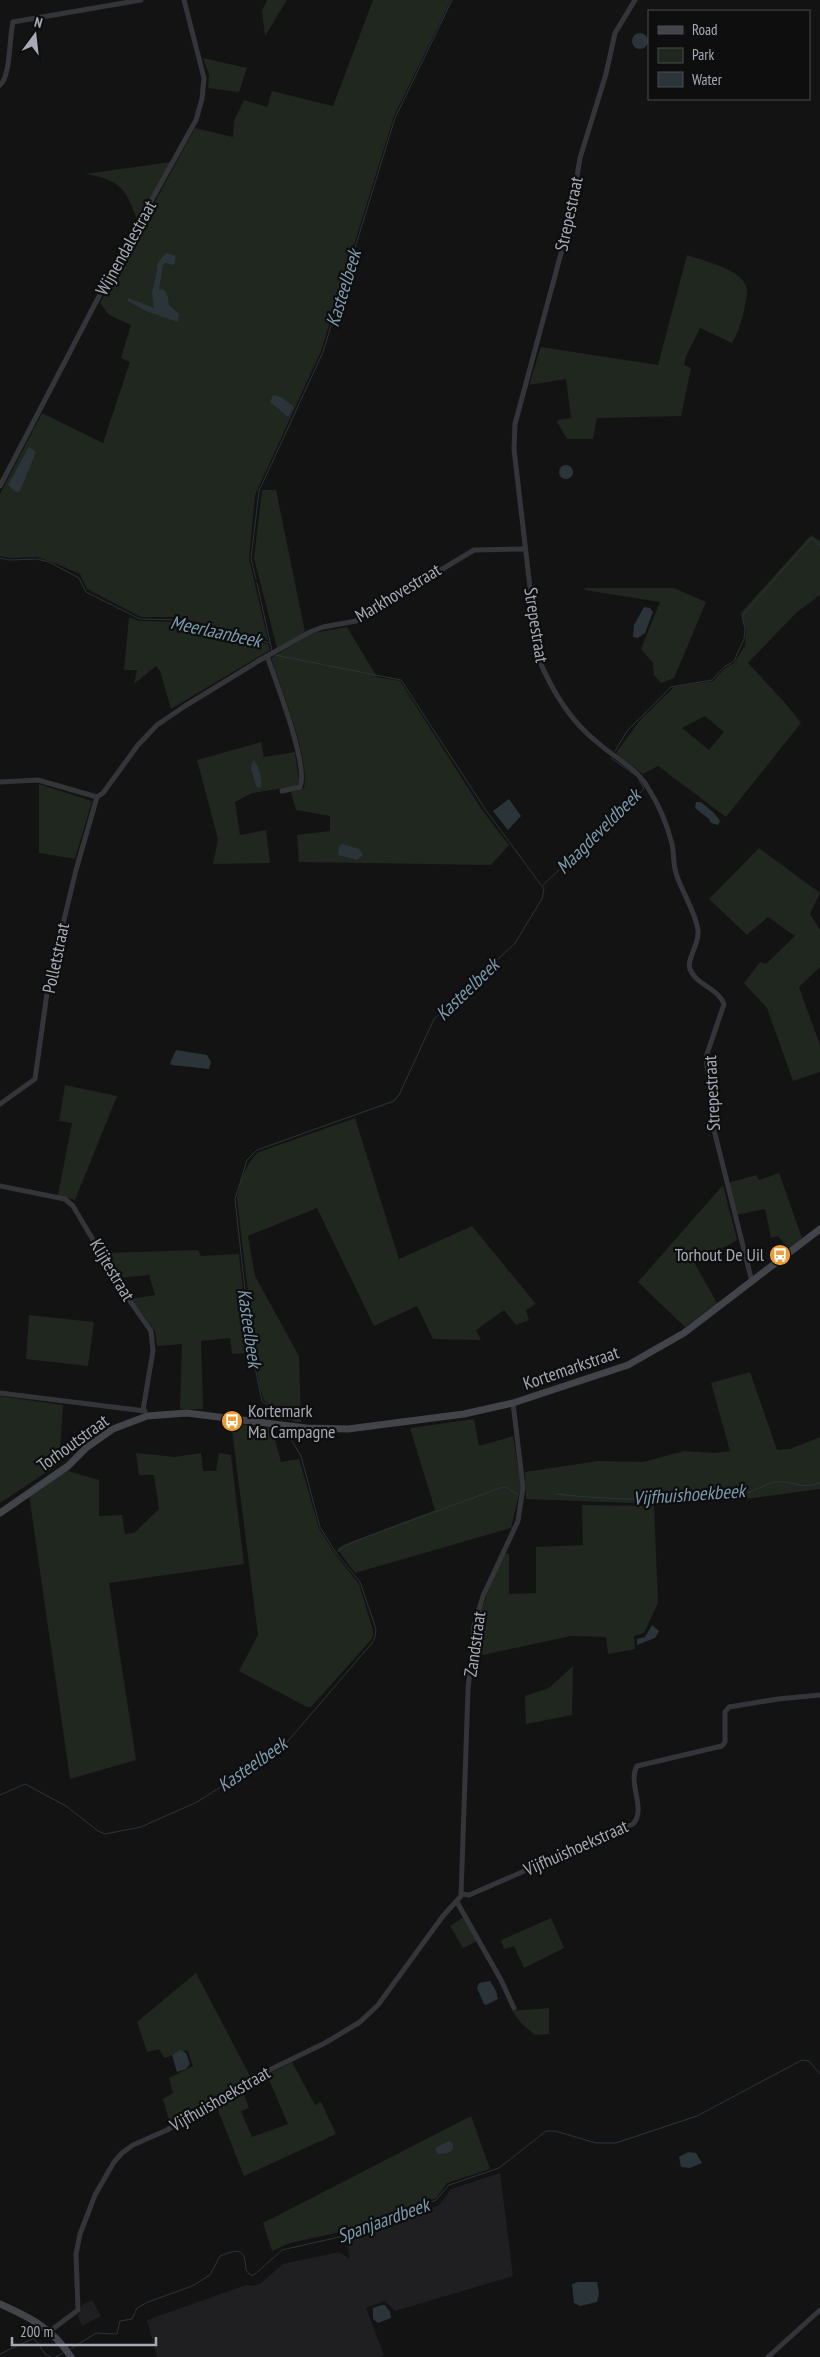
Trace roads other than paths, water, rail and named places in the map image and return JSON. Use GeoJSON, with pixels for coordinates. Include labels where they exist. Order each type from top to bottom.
{"type":"FeatureCollection","features":[{"type":"Feature","properties":{"kind":"street"},"geometry":{"type":"LineString","coordinates":[[0,85],[3,82],[6,70],[13,22],[141,0]]}},
{"type":"Feature","properties":{"kind":"street","name":"Wijnendalestraat"},"geometry":{"type":"LineString","coordinates":[[0,486],[108,279],[196,120],[202,99],[204,78],[184,0]]}},
{"type":"Feature","properties":{"kind":"street","name":"Strepestraat"},"geometry":{"type":"LineString","coordinates":[[635,0],[615,33],[606,74],[580,158],[570,220],[515,424],[514,449],[538,657],[548,683],[571,715],[590,736],[639,774],[648,788],[666,823],[676,873],[698,930],[698,942],[689,964],[690,968],[693,975],[722,998],[724,1004],[706,1057],[712,1099],[712,1122],[752,1283]]}},
{"type":"Feature","properties":{"kind":"street","name":"Markhovestraat"},"geometry":{"type":"LineString","coordinates":[[274,652],[323,627],[356,621],[474,550],[525,549]]}},
{"type":"Feature","properties":{"kind":"street","name":"Polletstraat"},"geometry":{"type":"LineString","coordinates":[[0,1104],[35,1079],[48,986],[76,870],[97,797],[103,793],[138,745],[157,725],[274,652]]}},
{"type":"Feature","properties":{"kind":"street"},"geometry":{"type":"LineString","coordinates":[[267,656],[291,728],[303,776],[300,787],[282,791]]}},
{"type":"Feature","properties":{"kind":"street"},"geometry":{"type":"LineString","coordinates":[[0,782],[38,780],[97,797]]}},
{"type":"Feature","properties":{"kind":"street","name":"Klijtestraat"},"geometry":{"type":"LineString","coordinates":[[0,1186],[65,1199],[73,1206],[125,1294],[152,1331],[152,1351],[145,1413]]}},
{"type":"Feature","properties":{"kind":"street","name":"Kortemarkstraat"},"geometry":{"type":"LineString","coordinates":[[290,1426],[348,1429],[464,1414],[513,1403],[628,1365],[684,1333],[752,1283],[820,1229]]}},
{"type":"Feature","properties":{"kind":"street"},"geometry":{"type":"LineString","coordinates":[[0,1394],[145,1413]]}},
{"type":"Feature","properties":{"kind":"street","name":"Zandstraat"},"geometry":{"type":"LineString","coordinates":[[462,1894],[468,1690],[474,1626],[483,1596],[518,1521],[524,1487],[513,1403]]}},
{"type":"Feature","properties":{"kind":"street","name":"Torhoutstraat"},"geometry":{"type":"LineString","coordinates":[[0,1513],[68,1466],[86,1448],[114,1429],[145,1413],[187,1413],[290,1426]]}},
{"type":"Feature","properties":{"kind":"street","name":"Vijfhuishoekstraat"},"geometry":{"type":"LineString","coordinates":[[50,2331],[78,2310],[76,2254],[80,2234],[95,2195],[114,2162],[122,2153],[133,2145],[167,2130],[248,2082],[325,2043],[360,2022],[378,2005],[443,1916],[462,1894],[469,1895],[633,1824],[638,1814],[634,1778],[637,1766],[722,1746],[725,1742],[724,1714],[727,1708],[778,1699],[820,1695]]}},
{"type":"Feature","properties":{"kind":"street"},"geometry":{"type":"LineString","coordinates":[[457,1902],[501,1980],[514,2008]]}},
{"type":"Feature","properties":{"kind":"street"},"geometry":{"type":"LineString","coordinates":[[0,2304],[50,2331],[65,2347],[70,2356]]}},
{"type":"Feature","properties":{"kind":"street"},"geometry":{"type":"LineString","coordinates":[[768,2357],[820,2310]]}},
{"type":"Feature","properties":{"kind":"water"},"geometry":{"type":"Polygon","coordinates":[[[640,33],[646,35],[648,41],[646,47],[640,49],[634,47],[632,41],[634,35],[640,33]]]}},
{"type":"Feature","properties":{"kind":"water"},"geometry":{"type":"Polygon","coordinates":[[[166,253],[176,256],[174,265],[165,263],[163,265],[159,289],[164,290],[168,297],[169,305],[179,314],[178,322],[146,311],[128,301],[128,298],[154,308],[152,293],[157,264],[166,253]]]}},
{"type":"Feature","properties":{"kind":"water"},"geometry":{"type":"Polygon","coordinates":[[[273,395],[281,397],[294,407],[288,417],[270,402],[273,395]]]}},
{"type":"Feature","properties":{"kind":"water"},"geometry":{"type":"Polygon","coordinates":[[[29,447],[36,452],[20,491],[16,492],[8,485],[29,447]]]}},
{"type":"Feature","properties":{"kind":"water"},"geometry":{"type":"Polygon","coordinates":[[[563,465],[569,465],[573,472],[569,479],[563,479],[559,475],[559,469],[563,465]]]}},
{"type":"Feature","properties":{"kind":"water"},"geometry":{"type":"Polygon","coordinates":[[[644,607],[650,608],[653,612],[645,633],[638,638],[633,637],[634,625],[644,607]]]}},
{"type":"Feature","properties":{"kind":"water"},"geometry":{"type":"Polygon","coordinates":[[[253,760],[257,765],[260,776],[261,787],[258,788],[251,768],[253,760]]]}},
{"type":"Feature","properties":{"kind":"water"},"geometry":{"type":"Polygon","coordinates":[[[509,799],[521,816],[508,830],[493,811],[509,799]]]}},
{"type":"Feature","properties":{"kind":"water"},"geometry":{"type":"Polygon","coordinates":[[[696,802],[701,802],[714,813],[720,821],[718,825],[711,823],[709,819],[695,808],[696,802]]]}},
{"type":"Feature","properties":{"kind":"water"},"geometry":{"type":"Polygon","coordinates":[[[343,844],[359,849],[363,855],[357,860],[338,855],[339,846],[343,844]]]}},
{"type":"Feature","properties":{"kind":"water"},"geometry":{"type":"Polygon","coordinates":[[[176,1050],[207,1055],[211,1062],[209,1069],[172,1065],[170,1063],[176,1050]]]}},
{"type":"Feature","properties":{"kind":"water"},"geometry":{"type":"Polygon","coordinates":[[[652,1625],[659,1631],[655,1638],[637,1645],[637,1639],[645,1637],[652,1625]]]}},
{"type":"Feature","properties":{"kind":"water"},"geometry":{"type":"Polygon","coordinates":[[[490,1981],[498,1999],[486,2005],[477,1988],[479,1983],[490,1981]]]}},
{"type":"Feature","properties":{"kind":"water"},"geometry":{"type":"Polygon","coordinates":[[[181,2050],[186,2053],[190,2064],[186,2069],[177,2072],[172,2055],[181,2050]]]}},
{"type":"Feature","properties":{"kind":"water"},"geometry":{"type":"Polygon","coordinates":[[[449,2141],[453,2144],[453,2149],[448,2153],[438,2154],[435,2148],[449,2141]]]}},
{"type":"Feature","properties":{"kind":"water"},"geometry":{"type":"Polygon","coordinates":[[[688,2152],[696,2153],[702,2163],[690,2168],[681,2167],[679,2157],[688,2152]]]}},
{"type":"Feature","properties":{"kind":"water"},"geometry":{"type":"Polygon","coordinates":[[[578,2282],[597,2282],[599,2294],[597,2302],[580,2306],[574,2303],[572,2284],[578,2282]]]}},
{"type":"Feature","properties":{"kind":"water"},"geometry":{"type":"Polygon","coordinates":[[[385,2305],[390,2312],[391,2318],[378,2323],[373,2319],[373,2308],[385,2305]]]}},
{"type":"Feature","properties":{"kind":"waterway","name":"Kasteelbeek"},"geometry":{"type":"LineString","coordinates":[[256,579],[251,559],[259,491],[323,352],[395,118],[452,0]]}},
{"type":"Feature","properties":{"kind":"waterway","name":"Maagdeveldbeek"},"geometry":{"type":"LineString","coordinates":[[615,751],[627,731],[671,687],[712,680],[724,667],[734,661],[744,639],[745,629],[742,616],[811,538],[820,545]]}},
{"type":"Feature","properties":{"kind":"waterway","name":"Meerlaanbeek"},"geometry":{"type":"LineString","coordinates":[[0,558],[9,560],[37,559],[49,562],[79,578],[86,592],[140,619],[180,620],[270,643]]}},
{"type":"Feature","properties":{"kind":"waterway","name":"Kasteelbeek"},"geometry":{"type":"LineString","coordinates":[[257,583],[272,651]]}},
{"type":"Feature","properties":{"kind":"waterway","name":"Kasteelbeek"},"geometry":{"type":"LineString","coordinates":[[275,655],[401,680],[485,809],[544,889],[542,899],[515,943],[434,1019],[399,1095],[394,1101],[257,1150],[247,1160],[235,1199],[252,1353],[262,1401],[289,1420]]}},
{"type":"Feature","properties":{"kind":"waterway","name":"Maagdeveldbeek"},"geometry":{"type":"LineString","coordinates":[[611,758],[635,775]]}},
{"type":"Feature","properties":{"kind":"waterway","name":"Maagdeveldbeek"},"geometry":{"type":"LineString","coordinates":[[543,885],[644,789],[639,780]]}},
{"type":"Feature","properties":{"kind":"waterway","name":"Kasteelbeek"},"geometry":{"type":"LineString","coordinates":[[0,1795],[25,1784],[66,1806],[98,1831],[105,1834],[141,1827],[197,1802],[282,1748],[372,1643],[376,1629],[360,1582],[336,1553],[320,1527],[301,1456],[292,1441],[290,1430]]}},
{"type":"Feature","properties":{"kind":"waterway","name":"Vijfhuishoekbeek"},"geometry":{"type":"LineString","coordinates":[[556,1494],[602,1498],[673,1499],[743,1494],[775,1482],[807,1486],[820,1483]]}},
{"type":"Feature","properties":{"kind":"waterway","name":"Vijfhuishoekbeek"},"geometry":{"type":"LineString","coordinates":[[337,1552],[358,1540],[500,1488],[506,1487],[518,1495]]}},
{"type":"Feature","properties":{"kind":"waterway","name":"Spanjaardbeek"},"geometry":{"type":"LineString","coordinates":[[69,2350],[96,2333],[117,2334],[120,2321],[132,2319],[137,2308],[192,2286],[210,2275],[220,2256],[232,2252],[240,2252],[243,2254],[246,2270],[250,2275],[254,2275],[282,2250],[348,2235],[436,2200],[449,2185],[499,2168],[546,2131],[555,2131],[596,2143],[616,2143],[697,2116],[802,2060],[809,2061],[820,2074]]}},
{"type":"Feature","properties":{"kind":"waterway","name":"Spanjaardbeek"},"geometry":{"type":"LineString","coordinates":[[0,2354],[34,2338],[45,2354],[51,2357]]}},
{"type":"Feature","properties":{"kind":"waterway","name":"Spanjaardbeek"},"geometry":{"type":"LineString","coordinates":[[56,2357],[63,2353]]}},
{"type":"Feature","properties":{"kind":"place","name":"Torhout De Uil"},"geometry":{"type":"Point","coordinates":[780,1255]}},
{"type":"Feature","properties":{"kind":"place","name":"Kortemark Ma Campagne"},"geometry":{"type":"Point","coordinates":[232,1421]}}]}
